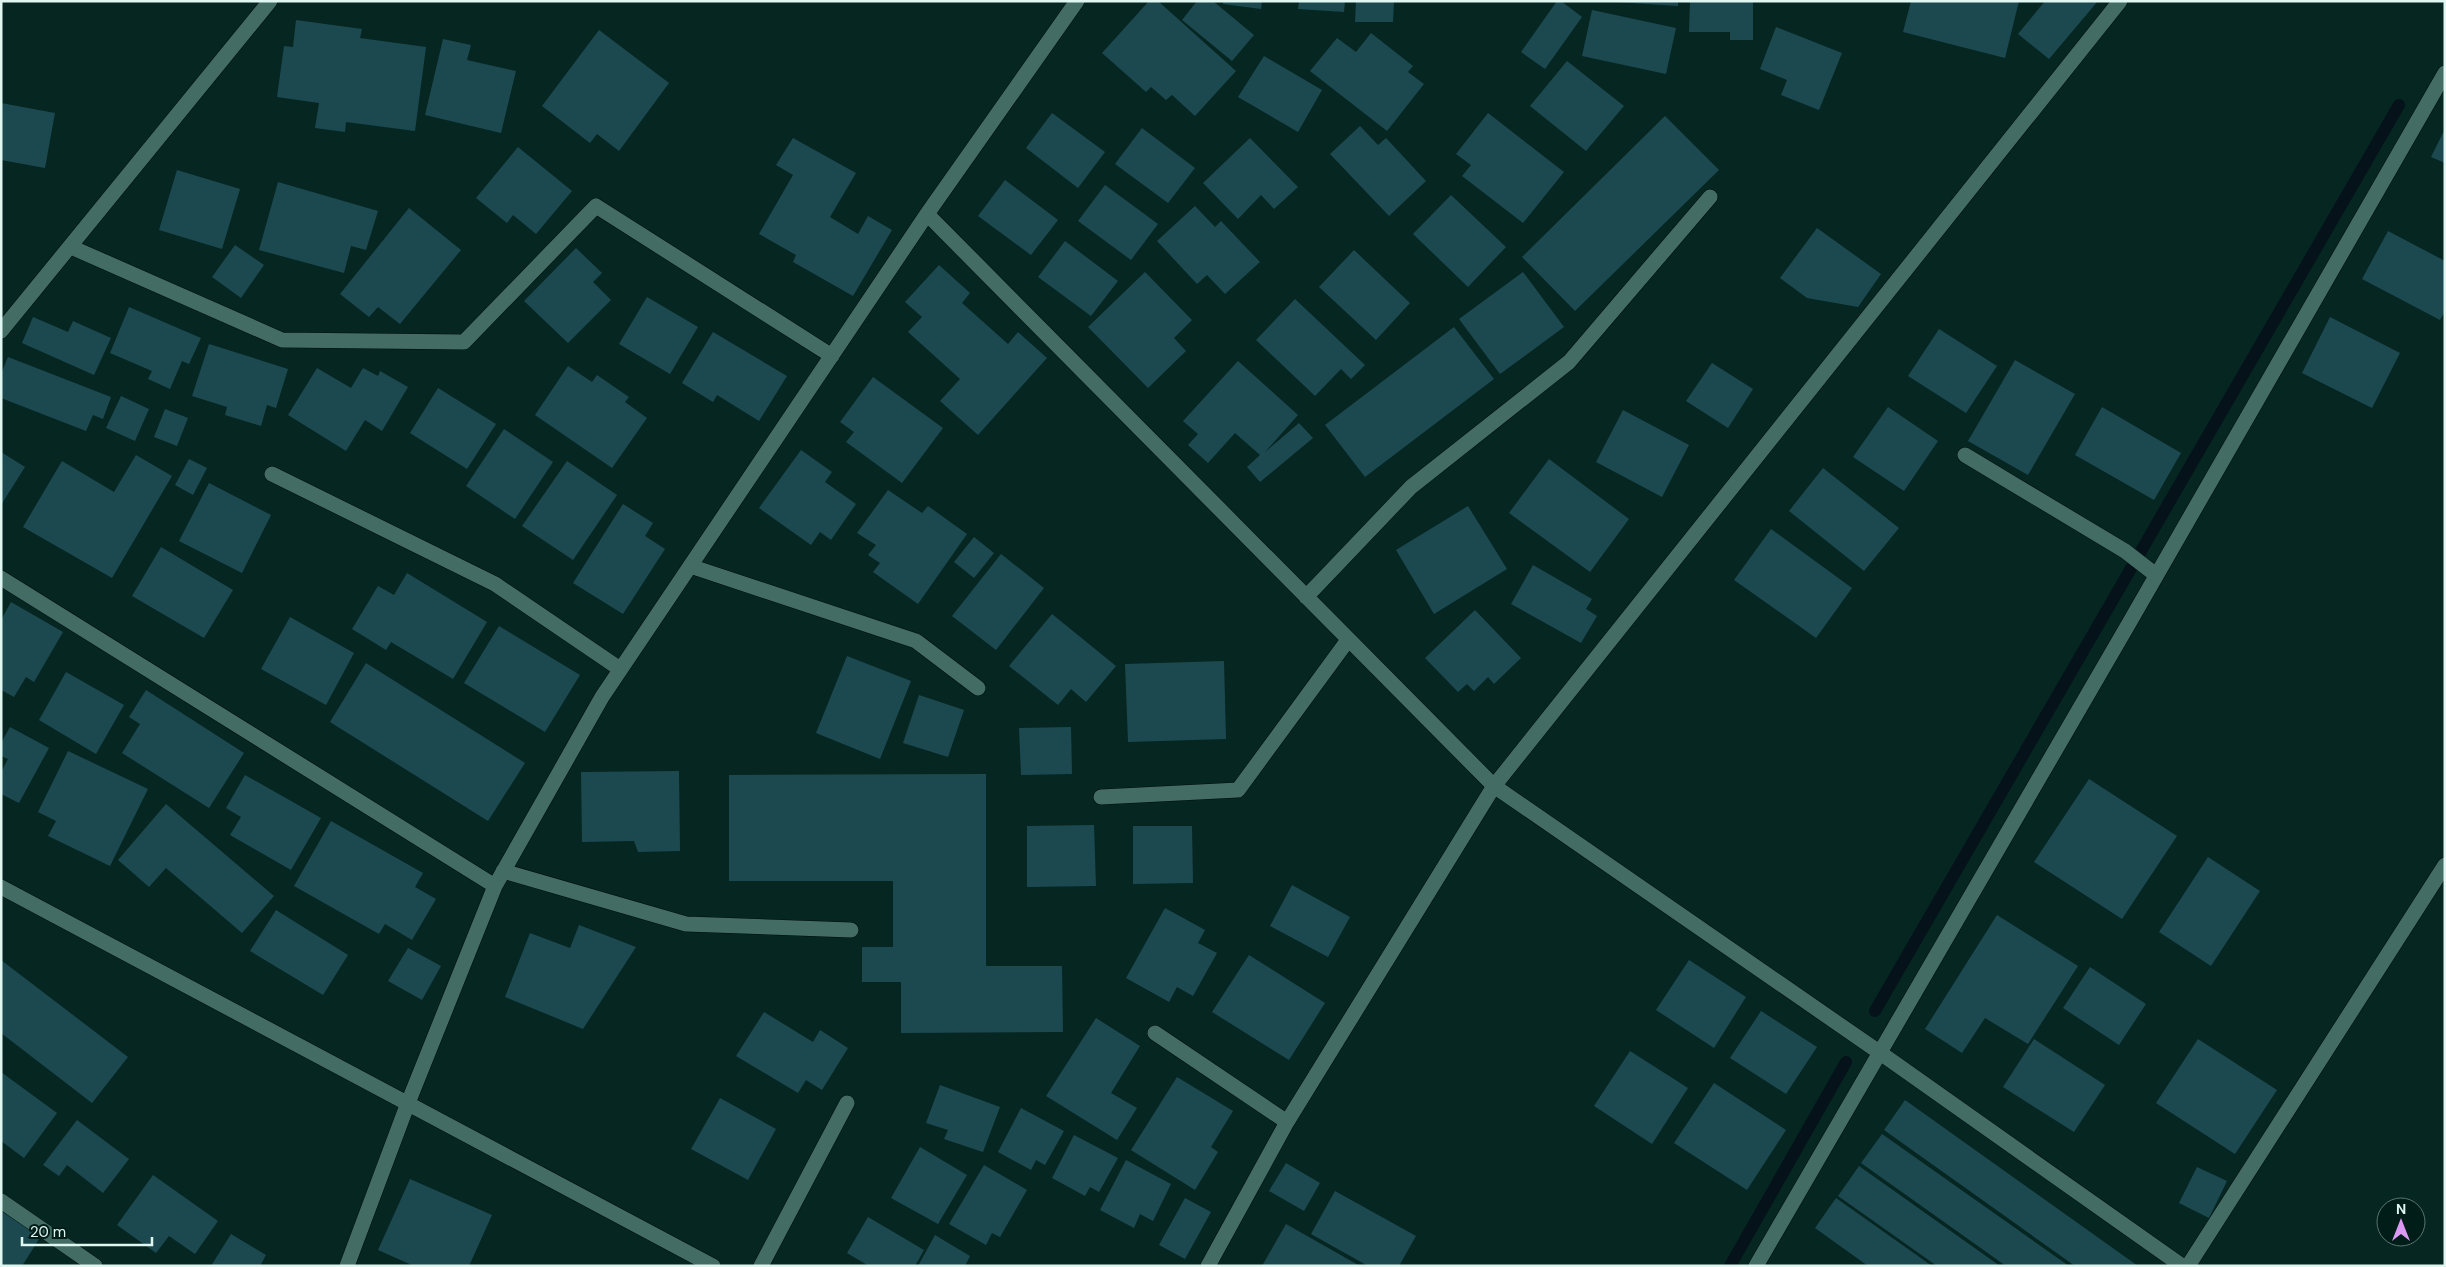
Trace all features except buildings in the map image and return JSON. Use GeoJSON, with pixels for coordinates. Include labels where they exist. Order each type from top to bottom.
{"type":"FeatureCollection","features":[{"type":"Feature","properties":{"kind":"street"},"geometry":{"type":"LineString","coordinates":[[1,331],[270,1]]}},
{"type":"Feature","properties":{"kind":"street"},"geometry":{"type":"LineString","coordinates":[[347,1266],[408,1103],[495,886],[602,697],[927,214],[1077,1]]}},
{"type":"Feature","properties":{"kind":"street"},"geometry":{"type":"LineString","coordinates":[[1208,1266],[1287,1122],[1494,786],[2120,1]]}},
{"type":"Feature","properties":{"kind":"street"},"geometry":{"type":"LineString","coordinates":[[1756,1266],[2153,573],[2445,73]]}},
{"type":"Feature","properties":{"kind":"street"},"geometry":{"type":"LineString","coordinates":[[1306,597],[1411,487],[1569,362],[1710,197]]}},
{"type":"Feature","properties":{"kind":"street"},"geometry":{"type":"LineString","coordinates":[[71,247],[282,340],[464,342],[596,206],[832,356]]}},
{"type":"Feature","properties":{"kind":"street"},"geometry":{"type":"LineString","coordinates":[[927,214],[1494,786],[1879,1052],[2182,1266]]}},
{"type":"Feature","properties":{"kind":"street"},"geometry":{"type":"LineString","coordinates":[[1965,455],[2126,551],[2153,573]]}},
{"type":"Feature","properties":{"kind":"street"},"geometry":{"type":"LineString","coordinates":[[272,474],[495,584],[620,669]]}},
{"type":"Feature","properties":{"kind":"street"},"geometry":{"type":"LineString","coordinates":[[690,566],[916,641],[978,688]]}},
{"type":"Feature","properties":{"kind":"street"},"geometry":{"type":"LineString","coordinates":[[1,578],[495,886]]}},
{"type":"Feature","properties":{"kind":"street"},"geometry":{"type":"LineString","coordinates":[[1101,797],[1238,790],[1348,640]]}},
{"type":"Feature","properties":{"kind":"street"},"geometry":{"type":"LineString","coordinates":[[2188,1266],[2445,865]]}},
{"type":"Feature","properties":{"kind":"street"},"geometry":{"type":"LineString","coordinates":[[503,871],[686,924],[851,930]]}},
{"type":"Feature","properties":{"kind":"street"},"geometry":{"type":"LineString","coordinates":[[1,887],[713,1266]]}},
{"type":"Feature","properties":{"kind":"street"},"geometry":{"type":"LineString","coordinates":[[1155,1033],[1287,1122]]}},
{"type":"Feature","properties":{"kind":"street"},"geometry":{"type":"LineString","coordinates":[[761,1266],[846,1103]]}},
{"type":"Feature","properties":{"kind":"street"},"geometry":{"type":"LineString","coordinates":[[1,1201],[95,1266]]}},
{"type":"Feature","properties":{"kind":"waterway"},"geometry":{"type":"LineString","coordinates":[[1875,1011],[2399,105]]}},
{"type":"Feature","properties":{"kind":"waterway"},"geometry":{"type":"LineString","coordinates":[[1730,1266],[1846,1062]]}}]}
